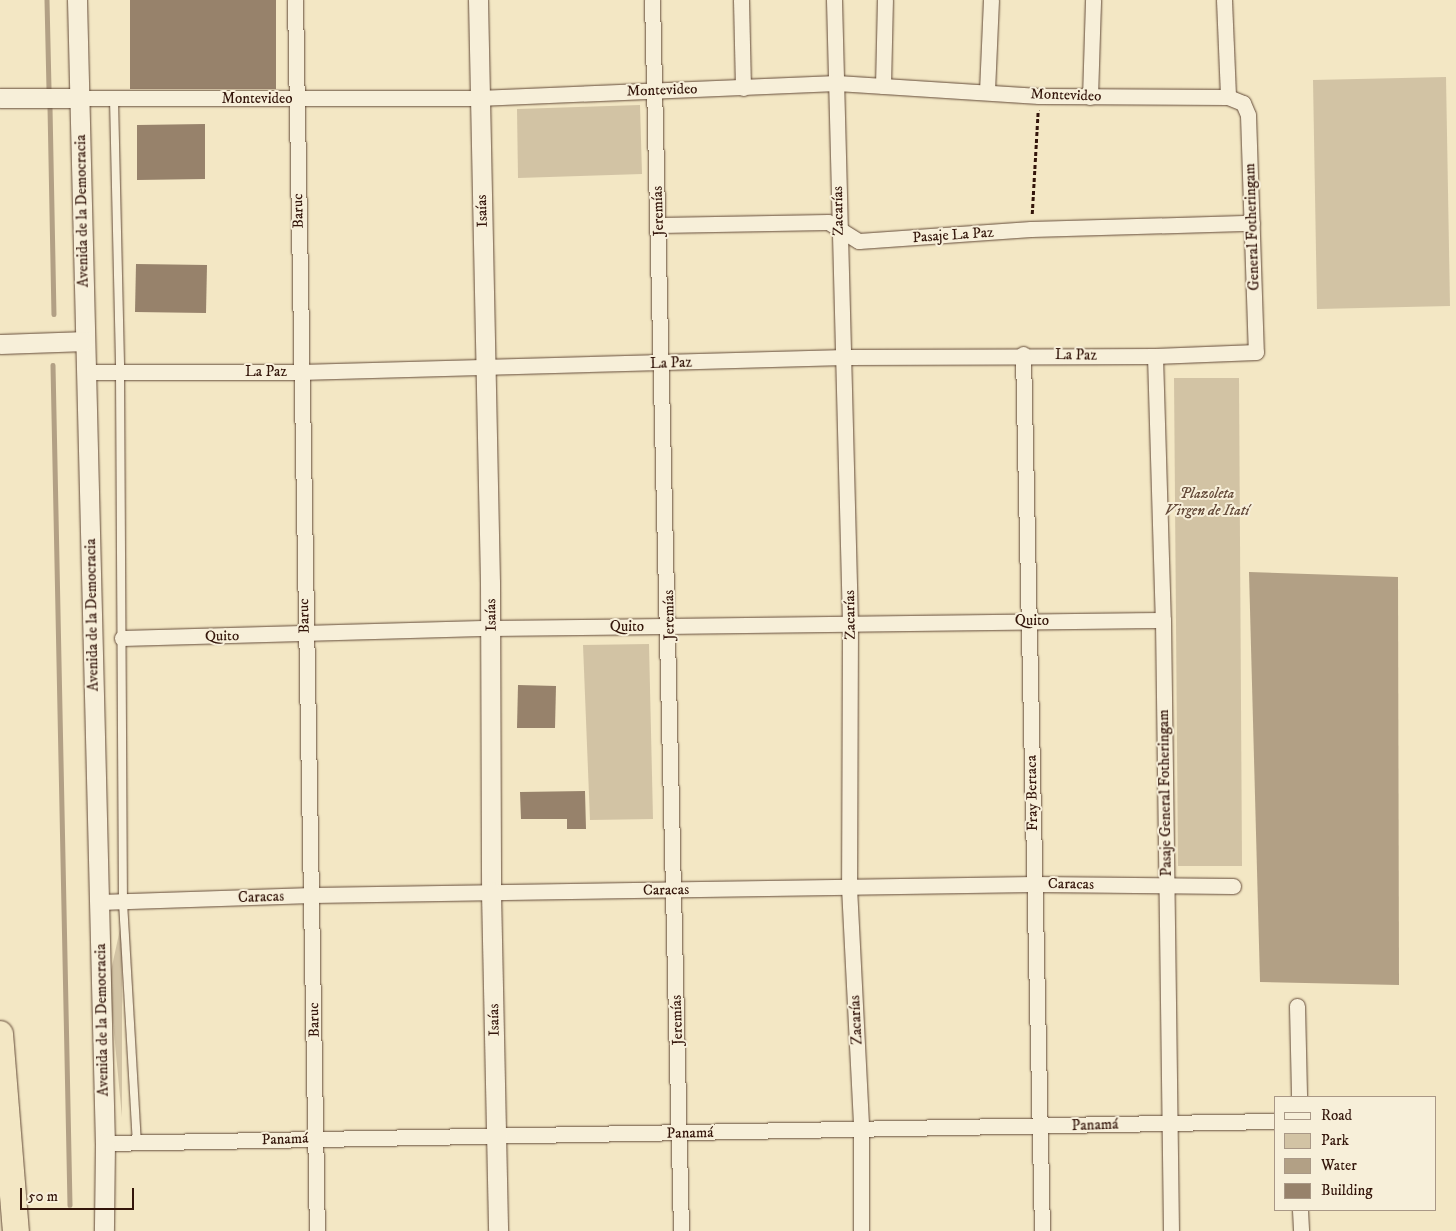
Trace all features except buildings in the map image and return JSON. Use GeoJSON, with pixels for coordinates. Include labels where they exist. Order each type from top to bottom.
{"type":"FeatureCollection","features":[{"type":"Feature","properties":{"kind":"highway"},"geometry":{"type":"LineString","coordinates":[[0,1034],[16,1231]]}},
{"type":"Feature","properties":{"kind":"highway"},"geometry":{"type":"LineString","coordinates":[[13,1182],[35,1231]]}},
{"type":"Feature","properties":{"kind":"street","name":"Avenida de la Democracia"},"geometry":{"type":"LineString","coordinates":[[77,0],[105,1144],[104,1231]]}},
{"type":"Feature","properties":{"kind":"street","name":"Baruc"},"geometry":{"type":"LineString","coordinates":[[295,0],[299,372],[304,635],[312,895],[317,1231]]}},
{"type":"Feature","properties":{"kind":"street","name":"Isaías"},"geometry":{"type":"LineString","coordinates":[[478,0],[478,98],[491,628],[491,892],[498,1231]]}},
{"type":"Feature","properties":{"kind":"street","name":"Jeremías"},"geometry":{"type":"LineString","coordinates":[[652,0],[663,364],[672,890],[680,1134],[681,1231]]}},
{"type":"Feature","properties":{"kind":"street"},"geometry":{"type":"LineString","coordinates":[[740,0],[743,88]]}},
{"type":"Feature","properties":{"kind":"street","name":"Zacarías"},"geometry":{"type":"LineString","coordinates":[[834,0],[837,83],[838,229],[845,357],[850,622],[849,887],[861,1128],[861,1231]]}},
{"type":"Feature","properties":{"kind":"street"},"geometry":{"type":"LineString","coordinates":[[883,86],[885,0]]}},
{"type":"Feature","properties":{"kind":"street"},"geometry":{"type":"LineString","coordinates":[[987,91],[991,0]]}},
{"type":"Feature","properties":{"kind":"street"},"geometry":{"type":"LineString","coordinates":[[1090,97],[1093,0]]}},
{"type":"Feature","properties":{"kind":"street"},"geometry":{"type":"LineString","coordinates":[[1224,0],[1228,97]]}},
{"type":"Feature","properties":{"kind":"street","name":"Montevideo"},"geometry":{"type":"LineString","coordinates":[[80,98],[478,98],[837,83],[987,91],[1039,96],[1228,97],[1243,103]]}},
{"type":"Feature","properties":{"kind":"street"},"geometry":{"type":"LineString","coordinates":[[0,98],[80,98]]}},
{"type":"Feature","properties":{"kind":"street","name":"General Fotheringam"},"geometry":{"type":"LineString","coordinates":[[1243,103],[1248,115],[1256,352]]}},
{"type":"Feature","properties":{"kind":"street","name":"Pasaje La Paz"},"geometry":{"type":"LineString","coordinates":[[659,225],[828,222],[859,241],[1031,229],[1252,224]]}},
{"type":"Feature","properties":{"kind":"street"},"geometry":{"type":"LineString","coordinates":[[0,344],[84,342]]}},
{"type":"Feature","properties":{"kind":"street","name":"La Paz"},"geometry":{"type":"LineString","coordinates":[[86,372],[299,372],[486,366],[663,364],[845,357],[1023,354],[1155,356],[1256,352]]}},
{"type":"Feature","properties":{"kind":"street","name":"Fray Bertaca"},"geometry":{"type":"LineString","coordinates":[[1023,354],[1042,1231]]}},
{"type":"Feature","properties":{"kind":"street","name":"Pasaje General Fotheringam"},"geometry":{"type":"LineString","coordinates":[[1155,356],[1163,620],[1172,1231]]}},
{"type":"Feature","properties":{"kind":"street","name":"Quito"},"geometry":{"type":"LineString","coordinates":[[122,638],[304,635],[491,628],[669,627],[850,622],[1163,620]]}},
{"type":"Feature","properties":{"kind":"street","name":"Caracas"},"geometry":{"type":"LineString","coordinates":[[99,902],[312,895],[1034,884],[1233,886]]}},
{"type":"Feature","properties":{"kind":"street"},"geometry":{"type":"LineString","coordinates":[[1297,1006],[1299,1096]]}},
{"type":"Feature","properties":{"kind":"street","name":"Panamá"},"geometry":{"type":"LineString","coordinates":[[105,1144],[316,1138],[680,1134],[861,1128],[1040,1127],[1170,1122],[1274,1121]]}},
{"type":"Feature","properties":{"kind":"street"},"geometry":{"type":"LineString","coordinates":[[1300,1211],[1301,1231]]}},
{"type":"Feature","properties":{"kind":"lane"},"geometry":{"type":"LineString","coordinates":[[114,99],[120,372],[123,902],[137,1144]]}},
{"type":"Feature","properties":{"kind":"path"},"geometry":{"type":"LineString","coordinates":[[1031,229],[1039,96]]}},
{"type":"Feature","properties":{"kind":"green space"},"geometry":{"type":"Polygon","coordinates":[[[1446,77],[1450,306],[1317,309],[1313,80],[1446,77]]]}},
{"type":"Feature","properties":{"kind":"green space"},"geometry":{"type":"Polygon","coordinates":[[[640,105],[642,174],[518,178],[517,109],[640,105]]]}},
{"type":"Feature","properties":{"kind":"green space","name":"Plazoleta Virgen de Itatí"},"geometry":{"type":"Polygon","coordinates":[[[1174,378],[1239,378],[1242,866],[1178,866],[1174,378]]]}},
{"type":"Feature","properties":{"kind":"green space"},"geometry":{"type":"Polygon","coordinates":[[[649,644],[653,819],[590,820],[583,645],[649,644]]]}},
{"type":"Feature","properties":{"kind":"green space"},"geometry":{"type":"Polygon","coordinates":[[[122,920],[122,1117],[109,980],[122,920]]]}},
{"type":"Feature","properties":{"kind":"water"},"geometry":{"type":"Polygon","coordinates":[[[1249,572],[1398,577],[1399,985],[1260,982],[1249,572]]]}},
{"type":"Feature","properties":{"kind":"waterway"},"geometry":{"type":"LineString","coordinates":[[47,0],[49,89]]}},
{"type":"Feature","properties":{"kind":"waterway"},"geometry":{"type":"LineString","coordinates":[[50,107],[54,314]]}},
{"type":"Feature","properties":{"kind":"waterway"},"geometry":{"type":"LineString","coordinates":[[53,365],[70,1205]]}}]}
